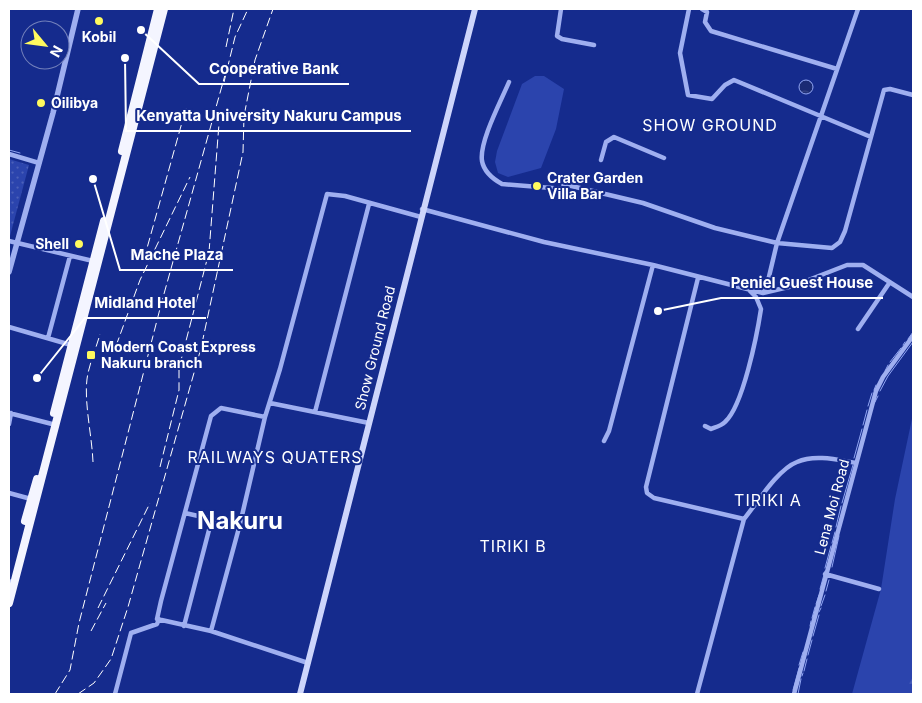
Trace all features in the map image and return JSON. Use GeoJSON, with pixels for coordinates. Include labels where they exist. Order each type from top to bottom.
{"type":"FeatureCollection","features":[{"type":"Feature","properties":{"kind":"highway"},"geometry":{"type":"LineString","coordinates":[[9,582],[52,424],[158,9]]}},
{"type":"Feature","properties":{"kind":"highway"},"geometry":{"type":"LineString","coordinates":[[9,603],[164,9]]}},
{"type":"Feature","properties":{"kind":"main road","name":"Show Ground Road"},"geometry":{"type":"LineString","coordinates":[[300,694],[422,209],[475,9]]}},
{"type":"Feature","properties":{"kind":"street"},"geometry":{"type":"LineString","coordinates":[[9,272],[78,9]]}},
{"type":"Feature","properties":{"kind":"street"},"geometry":{"type":"LineString","coordinates":[[562,9],[557,36],[562,39],[594,45]]}},
{"type":"Feature","properties":{"kind":"street"},"geometry":{"type":"LineString","coordinates":[[689,9],[680,53],[688,95],[712,99],[725,85],[734,80],[872,137]]}},
{"type":"Feature","properties":{"kind":"street"},"geometry":{"type":"LineString","coordinates":[[702,9],[707,12],[705,22],[711,31],[837,69]]}},
{"type":"Feature","properties":{"kind":"street"},"geometry":{"type":"LineString","coordinates":[[763,293],[767,285],[777,243],[858,9]]}},
{"type":"Feature","properties":{"kind":"street"},"geometry":{"type":"LineString","coordinates":[[509,82],[486,141],[482,159],[484,166],[494,180],[502,184],[564,186],[643,203],[715,228],[777,243],[832,248],[840,242],[845,231],[884,90],[890,89],[913,95]]}},
{"type":"Feature","properties":{"kind":"street"},"geometry":{"type":"LineString","coordinates":[[601,160],[606,142],[614,137],[664,158]]}},
{"type":"Feature","properties":{"kind":"street"},"geometry":{"type":"LineString","coordinates":[[9,154],[39,163]]}},
{"type":"Feature","properties":{"kind":"street"},"geometry":{"type":"LineString","coordinates":[[211,631],[240,524],[265,417],[327,194],[339,195],[421,217]]}},
{"type":"Feature","properties":{"kind":"street"},"geometry":{"type":"LineString","coordinates":[[315,412],[369,204]]}},
{"type":"Feature","properties":{"kind":"street"},"geometry":{"type":"LineString","coordinates":[[422,209],[544,242],[653,265],[763,293],[792,286],[830,270],[855,264],[864,265],[913,297]]}},
{"type":"Feature","properties":{"kind":"street"},"geometry":{"type":"LineString","coordinates":[[9,241],[93,261]]}},
{"type":"Feature","properties":{"kind":"street"},"geometry":{"type":"LineString","coordinates":[[48,338],[70,256]]}},
{"type":"Feature","properties":{"kind":"street"},"geometry":{"type":"LineString","coordinates":[[604,441],[609,431],[653,265]]}},
{"type":"Feature","properties":{"kind":"street"},"geometry":{"type":"LineString","coordinates":[[698,278],[647,480],[647,493],[654,498],[744,519]]}},
{"type":"Feature","properties":{"kind":"street"},"geometry":{"type":"LineString","coordinates":[[858,329],[890,282]]}},
{"type":"Feature","properties":{"kind":"street"},"geometry":{"type":"LineString","coordinates":[[705,426],[711,429],[724,423],[735,408],[740,394],[759,327],[761,309],[756,297],[750,290]]}},
{"type":"Feature","properties":{"kind":"street"},"geometry":{"type":"LineString","coordinates":[[9,327],[71,345]]}},
{"type":"Feature","properties":{"kind":"street","name":"Lena Moi Road"},"geometry":{"type":"LineString","coordinates":[[794,694],[876,391],[883,377],[913,336]]}},
{"type":"Feature","properties":{"kind":"street"},"geometry":{"type":"LineString","coordinates":[[270,403],[369,423]]}},
{"type":"Feature","properties":{"kind":"street"},"geometry":{"type":"LineString","coordinates":[[114,694],[131,633],[157,624],[159,619],[157,619],[159,608],[212,413],[221,408],[265,417]]}},
{"type":"Feature","properties":{"kind":"street"},"geometry":{"type":"LineString","coordinates":[[9,424],[10,413],[52,424]]}},
{"type":"Feature","properties":{"kind":"street"},"geometry":{"type":"LineString","coordinates":[[697,694],[744,519],[783,472],[798,461],[828,459],[856,463]]}},
{"type":"Feature","properties":{"kind":"street"},"geometry":{"type":"LineString","coordinates":[[9,493],[31,499]]}},
{"type":"Feature","properties":{"kind":"street"},"geometry":{"type":"LineString","coordinates":[[185,513],[240,524]]}},
{"type":"Feature","properties":{"kind":"street"},"geometry":{"type":"LineString","coordinates":[[184,626],[209,530],[216,520]]}},
{"type":"Feature","properties":{"kind":"street"},"geometry":{"type":"LineString","coordinates":[[825,574],[879,589]]}},
{"type":"Feature","properties":{"kind":"street"},"geometry":{"type":"LineString","coordinates":[[159,619],[211,631],[308,663]]}},
{"type":"Feature","properties":{"kind":"green space"},"geometry":{"type":"Polygon","coordinates":[[[535,76],[544,76],[564,89],[556,129],[541,168],[508,177],[498,173],[495,162],[497,151],[522,84],[535,76]]]}},
{"type":"Feature","properties":{"kind":"green space"},"geometry":{"type":"Polygon","coordinates":[[[9,159],[29,165],[10,236],[9,236],[9,159]]]}},
{"type":"Feature","properties":{"kind":"green space"},"geometry":{"type":"Polygon","coordinates":[[[913,414],[913,694],[852,694],[881,589],[895,499],[913,414]]]}},
{"type":"Feature","properties":{"kind":"green space"},"geometry":{"type":"Polygon","coordinates":[[[913,657],[913,694],[904,694],[904,690],[913,657]]]}},
{"type":"Feature","properties":{"kind":"water"},"geometry":{"type":"Polygon","coordinates":[[[806,80],[811,82],[813,87],[811,92],[806,94],[801,92],[799,87],[801,82],[806,80]]]}},
{"type":"Feature","properties":{"kind":"waterway"},"geometry":{"type":"LineString","coordinates":[[9,150],[20,153]]}},
{"type":"Feature","properties":{"kind":"waterway"},"geometry":{"type":"LineString","coordinates":[[908,339],[913,332]]}},
{"type":"Feature","properties":{"kind":"waterway"},"geometry":{"type":"LineString","coordinates":[[880,391],[888,376],[913,342]]}},
{"type":"Feature","properties":{"kind":"waterway"},"geometry":{"type":"LineString","coordinates":[[890,362],[901,348]]}},
{"type":"Feature","properties":{"kind":"waterway"},"geometry":{"type":"LineString","coordinates":[[885,371],[888,365]]}},
{"type":"Feature","properties":{"kind":"waterway"},"geometry":{"type":"LineString","coordinates":[[874,390],[876,385]]}},
{"type":"Feature","properties":{"kind":"waterway"},"geometry":{"type":"LineString","coordinates":[[868,406],[872,393]]}},
{"type":"Feature","properties":{"kind":"waterway"},"geometry":{"type":"LineString","coordinates":[[875,402],[878,396]]}},
{"type":"Feature","properties":{"kind":"waterway"},"geometry":{"type":"LineString","coordinates":[[863,425],[867,410]]}},
{"type":"Feature","properties":{"kind":"waterway"},"geometry":{"type":"LineString","coordinates":[[854,458],[862,429]]}},
{"type":"Feature","properties":{"kind":"waterway"},"geometry":{"type":"LineString","coordinates":[[842,503],[853,465]]}},
{"type":"Feature","properties":{"kind":"waterway"},"geometry":{"type":"LineString","coordinates":[[836,527],[841,506]]}},
{"type":"Feature","properties":{"kind":"waterway"},"geometry":{"type":"LineString","coordinates":[[832,543],[835,532]]}},
{"type":"Feature","properties":{"kind":"waterway"},"geometry":{"type":"LineString","coordinates":[[832,567],[839,536]]}},
{"type":"Feature","properties":{"kind":"waterway"},"geometry":{"type":"LineString","coordinates":[[825,568],[831,546]]}},
{"type":"Feature","properties":{"kind":"waterway"},"geometry":{"type":"LineString","coordinates":[[820,589],[825,571]]}},
{"type":"Feature","properties":{"kind":"waterway"},"geometry":{"type":"LineString","coordinates":[[826,591],[829,580]]}},
{"type":"Feature","properties":{"kind":"waterway"},"geometry":{"type":"LineString","coordinates":[[816,604],[819,595]]}},
{"type":"Feature","properties":{"kind":"waterway"},"geometry":{"type":"LineString","coordinates":[[821,606],[825,595]]}},
{"type":"Feature","properties":{"kind":"waterway"},"geometry":{"type":"LineString","coordinates":[[812,618],[815,607]]}},
{"type":"Feature","properties":{"kind":"waterway"},"geometry":{"type":"LineString","coordinates":[[819,612],[821,608]]}},
{"type":"Feature","properties":{"kind":"waterway"},"geometry":{"type":"LineString","coordinates":[[813,636],[819,615]]}},
{"type":"Feature","properties":{"kind":"waterway"},"geometry":{"type":"LineString","coordinates":[[810,626],[811,621]]}},
{"type":"Feature","properties":{"kind":"waterway"},"geometry":{"type":"LineString","coordinates":[[808,655],[812,640]]}},
{"type":"Feature","properties":{"kind":"waterway"},"geometry":{"type":"LineString","coordinates":[[799,665],[803,652]]}},
{"type":"Feature","properties":{"kind":"waterway"},"geometry":{"type":"LineString","coordinates":[[804,671],[807,659]]}},
{"type":"Feature","properties":{"kind":"waterway"},"geometry":{"type":"LineString","coordinates":[[793,690],[799,668]]}},
{"type":"Feature","properties":{"kind":"waterway"},"geometry":{"type":"LineString","coordinates":[[798,694],[801,679]]}},
{"type":"Feature","properties":{"kind":"railway"},"geometry":{"type":"LineString","coordinates":[[226,47],[234,9]]}},
{"type":"Feature","properties":{"kind":"railway"},"geometry":{"type":"LineString","coordinates":[[224,82],[235,37],[248,9]]}},
{"type":"Feature","properties":{"kind":"railway"},"geometry":{"type":"LineString","coordinates":[[78,694],[94,683],[111,659],[128,607],[201,348],[243,152],[244,116],[255,60],[273,9]]}},
{"type":"Feature","properties":{"kind":"railway"},"geometry":{"type":"LineString","coordinates":[[55,694],[70,670],[79,623],[162,301],[225,75]]}},
{"type":"Feature","properties":{"kind":"railway"},"geometry":{"type":"LineString","coordinates":[[144,259],[186,108]]}},
{"type":"Feature","properties":{"kind":"railway"},"geometry":{"type":"LineString","coordinates":[[160,467],[179,390],[179,368],[209,252],[220,111]]}},
{"type":"Feature","properties":{"kind":"railway"},"geometry":{"type":"LineString","coordinates":[[116,346],[140,280],[190,177]]}},
{"type":"Feature","properties":{"kind":"railway"},"geometry":{"type":"LineString","coordinates":[[93,462],[86,388],[89,368],[100,334]]}},
{"type":"Feature","properties":{"kind":"railway"},"geometry":{"type":"LineString","coordinates":[[98,608],[150,503]]}},
{"type":"Feature","properties":{"kind":"railway"},"geometry":{"type":"LineString","coordinates":[[91,631],[106,603]]}},
{"type":"Feature","properties":{"kind":"place","name":"Kobil"},"geometry":{"type":"Point","coordinates":[99,21]}},
{"type":"Feature","properties":{"kind":"place","name":"Cooperative Bank"},"geometry":{"type":"Point","coordinates":[141,30]}},
{"type":"Feature","properties":{"kind":"place","name":"Kenyatta University Nakuru Campus"},"geometry":{"type":"Point","coordinates":[125,58]}},
{"type":"Feature","properties":{"kind":"place","name":"Oilibya"},"geometry":{"type":"Point","coordinates":[41,103]}},
{"type":"Feature","properties":{"kind":"place","name":"Mache Plaza"},"geometry":{"type":"Point","coordinates":[93,179]}},
{"type":"Feature","properties":{"kind":"place","name":"Crater Garden Villa Bar"},"geometry":{"type":"Point","coordinates":[537,186]}},
{"type":"Feature","properties":{"kind":"place","name":"Shell"},"geometry":{"type":"Point","coordinates":[79,244]}},
{"type":"Feature","properties":{"kind":"place","name":"Peniel Guest House"},"geometry":{"type":"Point","coordinates":[658,311]}},
{"type":"Feature","properties":{"kind":"place","name":"Modern Coast Express Nakuru branch"},"geometry":{"type":"Point","coordinates":[91,355]}},
{"type":"Feature","properties":{"kind":"place","name":"Midland Hotel"},"geometry":{"type":"Point","coordinates":[37,378]}},
{"type":"Feature","properties":{"kind":"district","name":"SHOW GROUND"},"geometry":{"type":"Point","coordinates":[710,125]}},
{"type":"Feature","properties":{"kind":"district","name":"RAILWAYS QUATERS"},"geometry":{"type":"Point","coordinates":[275,457]}},
{"type":"Feature","properties":{"kind":"district","name":"TIRIKI A"},"geometry":{"type":"Point","coordinates":[768,500]}},
{"type":"Feature","properties":{"kind":"district","name":"Nakuru"},"geometry":{"type":"Point","coordinates":[240,521]}},
{"type":"Feature","properties":{"kind":"district","name":"TIRIKI B"},"geometry":{"type":"Point","coordinates":[513,546]}}]}
